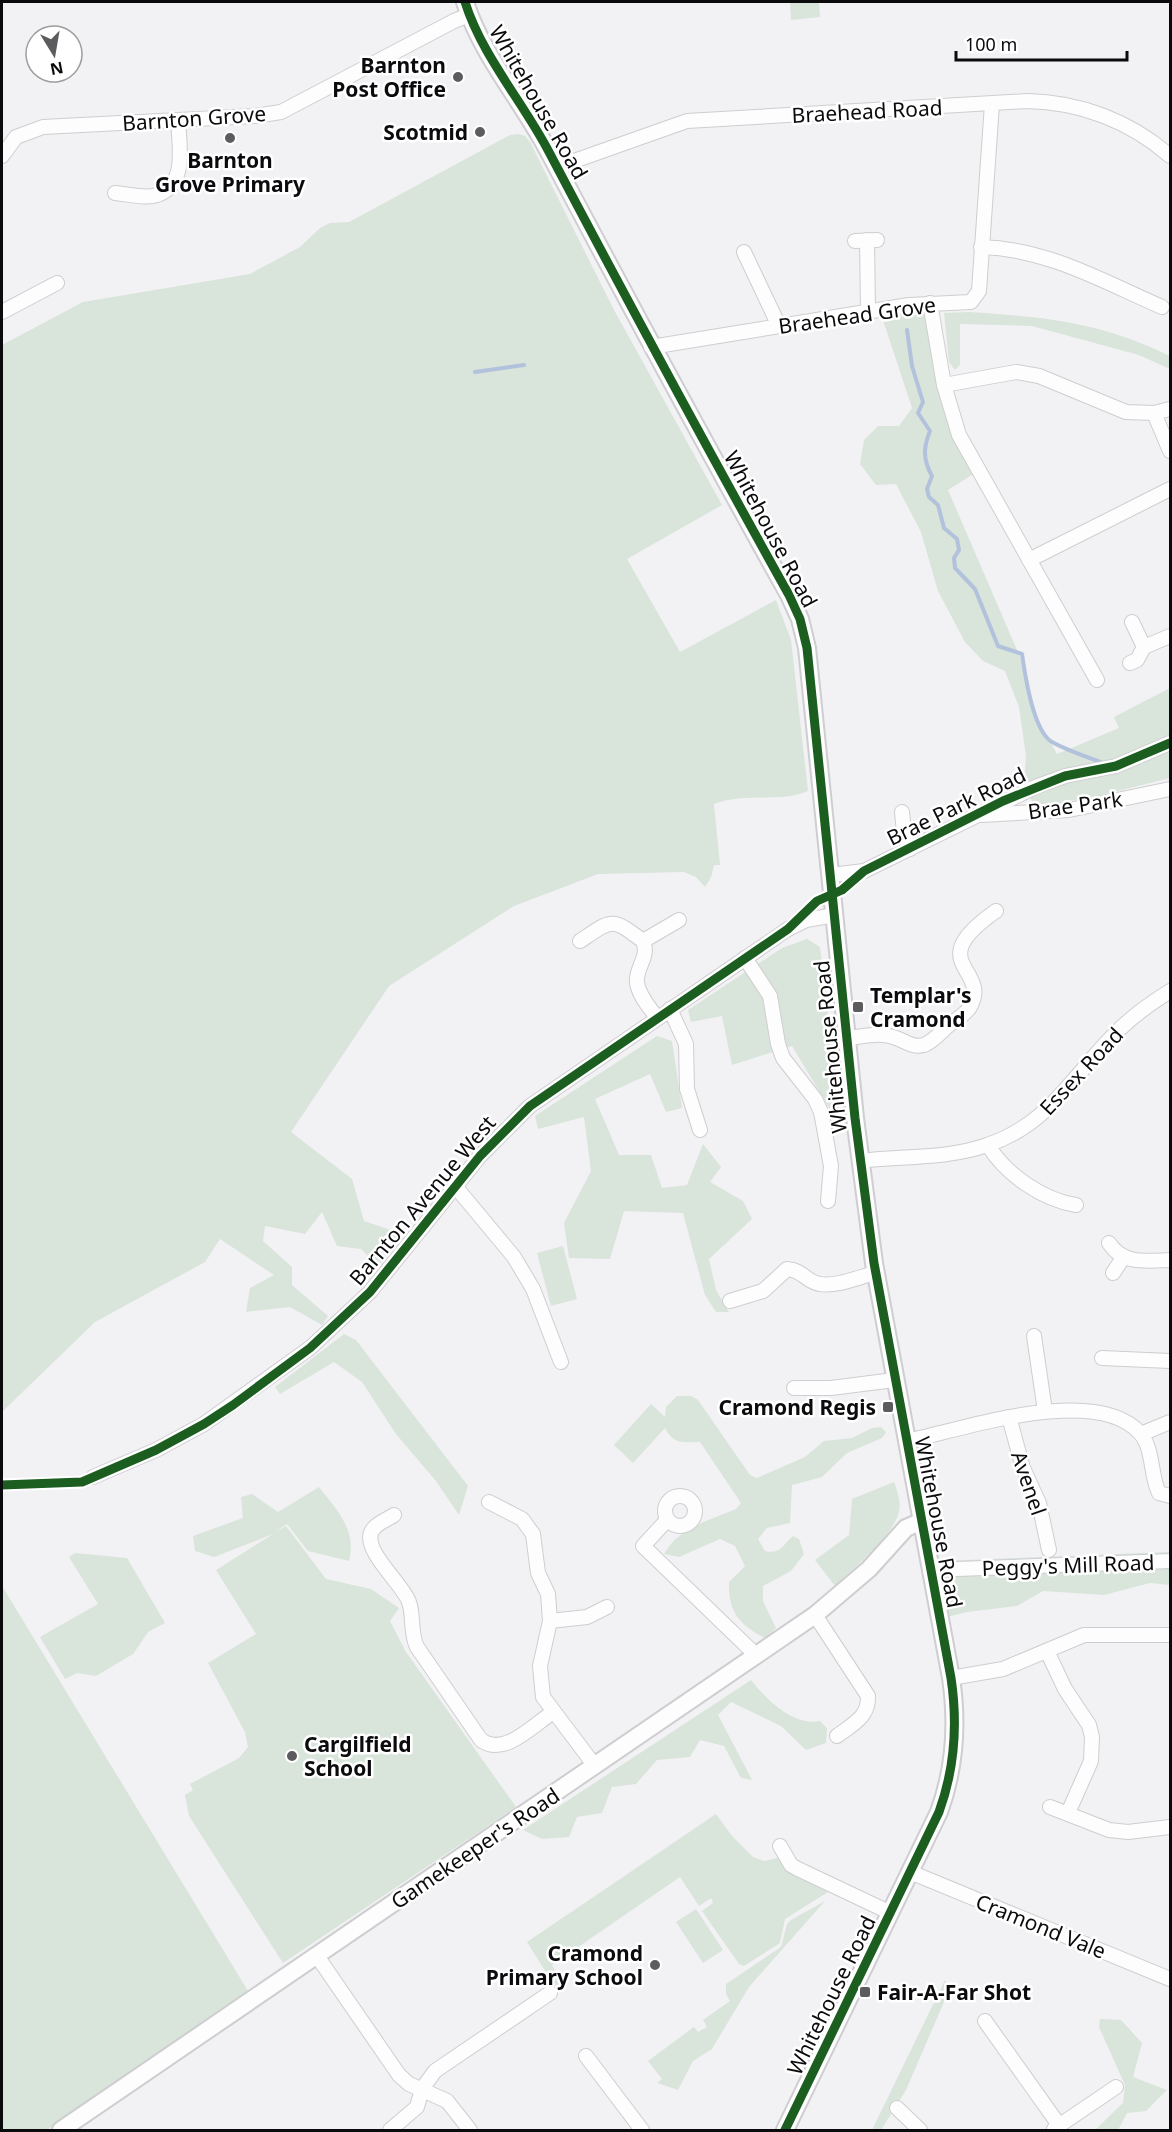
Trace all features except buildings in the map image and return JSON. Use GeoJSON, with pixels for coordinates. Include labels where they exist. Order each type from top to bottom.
{"type":"FeatureCollection","features":[{"type":"Feature","properties":{"kind":"street","name":"Barnton Grove"},"geometry":{"type":"LineString","coordinates":[[5,151],[16,137],[43,127],[255,116],[288,110],[454,21],[467,8]]}},
{"type":"Feature","properties":{"kind":"street","name":"Whitehouse Road"},"geometry":{"type":"LineString","coordinates":[[467,8],[557,167],[651,347],[800,619],[810,667],[860,1161],[875,1273],[951,1678],[956,1719],[952,1767],[939,1812],[785,2130]]}},
{"type":"Feature","properties":{"kind":"street","name":"Braehead Road"},"geometry":{"type":"LineString","coordinates":[[557,167],[687,121],[1026,101],[1078,106],[1130,130],[1170,156]]}},
{"type":"Feature","properties":{"kind":"street","name":"Braehead Grove"},"geometry":{"type":"LineString","coordinates":[[651,347],[868,311],[930,303],[966,304],[975,300],[979,291],[992,104]]}},
{"type":"Feature","properties":{"kind":"street"},"geometry":{"type":"LineString","coordinates":[[115,193],[156,196],[168,189],[179,174],[178,120]]}},
{"type":"Feature","properties":{"kind":"street"},"geometry":{"type":"LineString","coordinates":[[866,240],[868,311]]}},
{"type":"Feature","properties":{"kind":"street"},"geometry":{"type":"LineString","coordinates":[[981,247],[1023,252],[1064,263],[1157,301]]}},
{"type":"Feature","properties":{"kind":"street"},"geometry":{"type":"LineString","coordinates":[[744,252],[779,326]]}},
{"type":"Feature","properties":{"kind":"street"},"geometry":{"type":"LineString","coordinates":[[2,312],[57,284]]}},
{"type":"Feature","properties":{"kind":"street"},"geometry":{"type":"LineString","coordinates":[[930,303],[944,385],[959,435],[1097,680]]}},
{"type":"Feature","properties":{"kind":"street"},"geometry":{"type":"LineString","coordinates":[[944,385],[1016,372],[1039,376],[1126,412],[1154,412],[1170,409]]}},
{"type":"Feature","properties":{"kind":"street"},"geometry":{"type":"LineString","coordinates":[[1154,412],[1170,451]]}},
{"type":"Feature","properties":{"kind":"street"},"geometry":{"type":"LineString","coordinates":[[1029,560],[1169,494]]}},
{"type":"Feature","properties":{"kind":"street"},"geometry":{"type":"LineString","coordinates":[[1132,622],[1144,647]]}},
{"type":"Feature","properties":{"kind":"street"},"geometry":{"type":"LineString","coordinates":[[1130,663],[1137,660],[1144,647],[1170,636]]}},
{"type":"Feature","properties":{"kind":"street","name":"Brae Park Road"},"geometry":{"type":"LineString","coordinates":[[831,875],[859,873],[1035,787],[1065,776],[1116,766],[1170,743]]}},
{"type":"Feature","properties":{"kind":"street","name":"Brae Park"},"geometry":{"type":"LineString","coordinates":[[979,815],[1070,810],[1170,789]]}},
{"type":"Feature","properties":{"kind":"street"},"geometry":{"type":"LineString","coordinates":[[902,812],[903,832],[910,849]]}},
{"type":"Feature","properties":{"kind":"street"},"geometry":{"type":"LineString","coordinates":[[847,1038],[893,1036],[914,1046],[926,1044],[970,1009],[975,994],[973,981],[959,959],[960,948],[973,927],[996,911]]}},
{"type":"Feature","properties":{"kind":"street","name":"Barnton Avenue West"},"geometry":{"type":"LineString","coordinates":[[93,1478],[156,1450],[204,1424],[310,1348],[370,1292],[496,1137],[530,1106],[799,923],[835,915]]}},
{"type":"Feature","properties":{"kind":"street"},"geometry":{"type":"LineString","coordinates":[[643,941],[679,920]]}},
{"type":"Feature","properties":{"kind":"street"},"geometry":{"type":"LineString","coordinates":[[580,941],[613,922],[643,941],[646,957],[637,981],[640,993],[657,1018]]}},
{"type":"Feature","properties":{"kind":"street"},"geometry":{"type":"LineString","coordinates":[[745,958],[770,996],[778,1044],[783,1058],[815,1099],[821,1112],[831,1166],[828,1201]]}},
{"type":"Feature","properties":{"kind":"street","name":"Essex Road"},"geometry":{"type":"LineString","coordinates":[[860,1161],[964,1151],[988,1145],[1011,1135],[1059,1100],[1122,1027],[1170,991]]}},
{"type":"Feature","properties":{"kind":"street"},"geometry":{"type":"LineString","coordinates":[[670,1009],[686,1044],[687,1089],[701,1125]]}},
{"type":"Feature","properties":{"kind":"street"},"geometry":{"type":"LineString","coordinates":[[988,1145],[1022,1182],[1064,1203],[1076,1205]]}},
{"type":"Feature","properties":{"kind":"street"},"geometry":{"type":"LineString","coordinates":[[454,1186],[514,1257],[533,1289],[561,1362]]}},
{"type":"Feature","properties":{"kind":"street"},"geometry":{"type":"LineString","coordinates":[[1109,1243],[1123,1258],[1146,1262],[1170,1260]]}},
{"type":"Feature","properties":{"kind":"street"},"geometry":{"type":"LineString","coordinates":[[1113,1273],[1123,1258]]}},
{"type":"Feature","properties":{"kind":"street"},"geometry":{"type":"LineString","coordinates":[[730,1301],[765,1296],[787,1269],[799,1270],[818,1284],[831,1284],[875,1273]]}},
{"type":"Feature","properties":{"kind":"street"},"geometry":{"type":"LineString","coordinates":[[1034,1336],[1045,1411]]}},
{"type":"Feature","properties":{"kind":"street"},"geometry":{"type":"LineString","coordinates":[[1108,1361],[1170,1361]]}},
{"type":"Feature","properties":{"kind":"street"},"geometry":{"type":"LineString","coordinates":[[794,1388],[816,1394],[894,1380]]}},
{"type":"Feature","properties":{"kind":"street"},"geometry":{"type":"LineString","coordinates":[[906,1441],[1045,1411],[1075,1409],[1100,1413],[1128,1423],[1141,1434],[1149,1452],[1153,1480],[1160,1493],[1170,1496]]}},
{"type":"Feature","properties":{"kind":"street","name":"Avenel"},"geometry":{"type":"LineString","coordinates":[[1009,1418],[1023,1468],[1039,1503],[1049,1550]]}},
{"type":"Feature","properties":{"kind":"street"},"geometry":{"type":"LineString","coordinates":[[1141,1434],[1170,1422]]}},
{"type":"Feature","properties":{"kind":"street"},"geometry":{"type":"LineString","coordinates":[[489,1502],[522,1519],[533,1534],[538,1574],[548,1594],[550,1621],[540,1666],[539,1683],[543,1697],[552,1713],[595,1766]]}},
{"type":"Feature","properties":{"kind":"street"},"geometry":{"type":"LineString","coordinates":[[394,1515],[373,1528],[369,1539],[372,1550],[409,1602],[413,1640],[417,1647],[481,1740],[491,1747],[502,1746],[552,1713]]}},
{"type":"Feature","properties":{"kind":"street"},"geometry":{"type":"LineString","coordinates":[[668,1520],[643,1546],[757,1656]]}},
{"type":"Feature","properties":{"kind":"street","name":"Gamekeeper's Road"},"geometry":{"type":"LineString","coordinates":[[61,2130],[757,1656],[815,1615],[881,1556],[922,1531]]}},
{"type":"Feature","properties":{"kind":"street","name":"Peggy's Mill Road"},"geometry":{"type":"LineString","coordinates":[[930,1570],[1170,1561]]}},
{"type":"Feature","properties":{"kind":"street"},"geometry":{"type":"LineString","coordinates":[[550,1621],[587,1617],[607,1607]]}},
{"type":"Feature","properties":{"kind":"street"},"geometry":{"type":"LineString","coordinates":[[815,1615],[868,1696],[868,1706],[864,1716],[837,1736]]}},
{"type":"Feature","properties":{"kind":"street"},"geometry":{"type":"LineString","coordinates":[[951,1678],[1003,1669],[1084,1635],[1170,1635]]}},
{"type":"Feature","properties":{"kind":"street"},"geometry":{"type":"LineString","coordinates":[[1047,1651],[1065,1689],[1089,1725],[1092,1737],[1091,1761],[1068,1813]]}},
{"type":"Feature","properties":{"kind":"street"},"geometry":{"type":"LineString","coordinates":[[1050,1807],[1109,1830],[1128,1832],[1170,1827]]}},
{"type":"Feature","properties":{"kind":"street"},"geometry":{"type":"LineString","coordinates":[[780,1846],[787,1860],[798,1869],[891,1913]]}},
{"type":"Feature","properties":{"kind":"street","name":"Cramond Vale"},"geometry":{"type":"LineString","coordinates":[[910,1872],[1170,1979]]}},
{"type":"Feature","properties":{"kind":"street"},"geometry":{"type":"LineString","coordinates":[[317,1956],[399,2075],[409,2084],[447,2101],[470,2130]]}},
{"type":"Feature","properties":{"kind":"street"},"geometry":{"type":"LineString","coordinates":[[390,2130],[417,2108],[422,2089],[435,2071],[549,1993]]}},
{"type":"Feature","properties":{"kind":"street"},"geometry":{"type":"LineString","coordinates":[[985,2021],[1055,2128],[1116,2087]]}},
{"type":"Feature","properties":{"kind":"street"},"geometry":{"type":"LineString","coordinates":[[586,2056],[642,2130]]}},
{"type":"Feature","properties":{"kind":"street"},"geometry":{"type":"LineString","coordinates":[[897,2108],[920,2130]]}},
{"type":"Feature","properties":{"kind":"shaded area"},"geometry":{"type":"Polygon","coordinates":[[[790,2],[819,2],[820,17],[791,20],[790,2]]]}},
{"type":"Feature","properties":{"kind":"shaded area"},"geometry":{"type":"Polygon","coordinates":[[[510,135],[525,136],[530,142],[614,310],[722,505],[627,559],[680,652],[776,600],[791,640],[808,791],[797,795],[726,800],[714,804],[720,865],[714,865],[705,887],[696,877],[684,872],[598,874],[514,906],[389,986],[291,1132],[352,1179],[364,1221],[403,1234],[378,1266],[361,1249],[337,1246],[322,1212],[305,1234],[265,1226],[263,1241],[292,1267],[292,1285],[328,1316],[322,1325],[290,1307],[246,1312],[250,1288],[274,1275],[220,1239],[205,1262],[95,1322],[2,1412],[2,345],[83,302],[250,274],[300,247],[320,228],[330,223],[349,222],[510,135]]]}},
{"type":"Feature","properties":{"kind":"shaded area"},"geometry":{"type":"Polygon","coordinates":[[[968,312],[1047,319],[1095,328],[1119,335],[1170,356],[1170,369],[1139,355],[1032,326],[960,324],[960,365],[955,370],[949,362],[944,313],[968,312]]]}},
{"type":"Feature","properties":{"kind":"shaded area"},"geometry":{"type":"Polygon","coordinates":[[[927,314],[975,473],[948,490],[1020,657],[1031,707],[1057,754],[1119,728],[1114,717],[1170,688],[1170,778],[1098,796],[1035,807],[1024,785],[1026,756],[1019,707],[1005,671],[983,661],[965,642],[938,591],[921,532],[896,484],[876,485],[860,464],[864,440],[878,426],[899,426],[912,408],[882,317],[927,314]]]}},
{"type":"Feature","properties":{"kind":"shaded area"},"geometry":{"type":"Polygon","coordinates":[[[807,939],[820,947],[842,1133],[832,1135],[831,1111],[792,1046],[732,1065],[722,1016],[691,1022],[688,1010],[782,948],[807,939]]]}},
{"type":"Feature","properties":{"kind":"shaded area"},"geometry":{"type":"Polygon","coordinates":[[[657,1036],[672,1041],[682,1108],[666,1112],[650,1074],[595,1099],[619,1155],[651,1155],[662,1188],[687,1185],[703,1144],[721,1167],[710,1182],[743,1201],[752,1219],[709,1259],[716,1290],[729,1312],[716,1312],[705,1295],[683,1213],[624,1211],[610,1259],[569,1258],[564,1223],[591,1171],[584,1117],[538,1129],[535,1116],[657,1036]]]}},
{"type":"Feature","properties":{"kind":"shaded area"},"geometry":{"type":"Polygon","coordinates":[[[563,1246],[577,1299],[551,1306],[537,1253],[563,1246]]]}},
{"type":"Feature","properties":{"kind":"shaded area"},"geometry":{"type":"Polygon","coordinates":[[[344,1334],[356,1340],[468,1486],[459,1515],[436,1481],[396,1434],[362,1382],[334,1362],[280,1394],[275,1387],[344,1334]]]}},
{"type":"Feature","properties":{"kind":"shaded area"},"geometry":{"type":"Polygon","coordinates":[[[677,1396],[691,1396],[698,1400],[750,1475],[757,1478],[805,1457],[824,1441],[852,1438],[872,1428],[881,1427],[886,1432],[882,1438],[847,1453],[822,1477],[792,1485],[790,1523],[767,1528],[758,1539],[765,1551],[770,1552],[781,1548],[793,1536],[799,1539],[804,1554],[791,1571],[763,1586],[763,1601],[776,1628],[765,1638],[742,1622],[733,1609],[729,1582],[745,1566],[735,1546],[720,1539],[679,1557],[664,1554],[670,1545],[686,1531],[736,1509],[741,1503],[700,1442],[675,1440],[665,1428],[633,1463],[614,1445],[651,1404],[665,1417],[666,1407],[677,1396]]]}},
{"type":"Feature","properties":{"kind":"shaded area"},"geometry":{"type":"Polygon","coordinates":[[[894,1482],[900,1506],[894,1524],[870,1553],[835,1586],[815,1560],[849,1535],[852,1499],[894,1482]]]}},
{"type":"Feature","properties":{"kind":"shaded area","name":"Cargilfield School"},"geometry":{"type":"Polygon","coordinates":[[[319,1487],[339,1512],[348,1530],[351,1550],[349,1561],[308,1551],[287,1524],[275,1532],[286,1526],[326,1579],[371,1589],[399,1608],[390,1621],[406,1652],[516,1807],[283,1963],[189,1816],[185,1795],[193,1790],[190,1784],[239,1758],[248,1747],[245,1732],[208,1663],[256,1634],[216,1570],[273,1534],[214,1557],[195,1551],[193,1536],[243,1518],[241,1497],[252,1494],[278,1512],[319,1487]]]}},
{"type":"Feature","properties":{"kind":"shaded area"},"geometry":{"type":"Polygon","coordinates":[[[1170,1552],[1170,1585],[1150,1583],[1104,1595],[1043,1591],[1017,1606],[967,1612],[947,1617],[939,1577],[940,1561],[1170,1552]]]}},
{"type":"Feature","properties":{"kind":"shaded area"},"geometry":{"type":"Polygon","coordinates":[[[75,1553],[127,1558],[165,1623],[148,1632],[133,1654],[96,1676],[77,1673],[65,1679],[40,1637],[98,1604],[69,1557],[75,1553]]]}},
{"type":"Feature","properties":{"kind":"shaded area"},"geometry":{"type":"Polygon","coordinates":[[[2,1586],[248,1991],[47,2130],[2,2130],[2,1586]]]}},
{"type":"Feature","properties":{"kind":"shaded area"},"geometry":{"type":"Polygon","coordinates":[[[751,1680],[781,1710],[800,1720],[820,1721],[827,1728],[826,1743],[806,1750],[781,1726],[731,1702],[718,1715],[752,1780],[741,1778],[724,1746],[700,1740],[690,1757],[657,1760],[636,1784],[612,1787],[602,1813],[577,1817],[569,1837],[542,1839],[523,1830],[751,1680]]]}},
{"type":"Feature","properties":{"kind":"shaded area"},"geometry":{"type":"Polygon","coordinates":[[[716,1814],[732,1836],[753,1857],[764,1861],[777,1858],[782,1860],[795,1876],[828,1892],[785,1919],[780,1943],[744,1966],[739,1964],[702,1911],[713,1903],[711,1898],[699,1906],[680,1877],[552,1965],[562,1984],[556,1988],[527,1942],[716,1814]]]}},
{"type":"Feature","properties":{"kind":"shaded area"},"geometry":{"type":"Polygon","coordinates":[[[825,1901],[749,1987],[712,2049],[693,2061],[678,2090],[657,2083],[662,2079],[648,2061],[694,2027],[698,2032],[707,2027],[703,2020],[730,2001],[726,1994],[726,1984],[781,1947],[787,1924],[791,1920],[825,1901]]]}},
{"type":"Feature","properties":{"kind":"shaded area"},"geometry":{"type":"Polygon","coordinates":[[[696,1909],[723,1950],[703,1963],[676,1922],[696,1909]]]}},
{"type":"Feature","properties":{"kind":"shaded area"},"geometry":{"type":"Polygon","coordinates":[[[945,1980],[950,1988],[906,2090],[881,2130],[872,2130],[945,1980]]]}},
{"type":"Feature","properties":{"kind":"shaded area"},"geometry":{"type":"Polygon","coordinates":[[[1100,2019],[1121,2020],[1142,2043],[1133,2077],[1167,2090],[1146,2111],[1127,2113],[1118,2130],[1095,2130],[1123,2103],[1125,2085],[1099,2027],[1100,2019]]]}},
{"type":"Feature","properties":{"kind":"waterway"},"geometry":{"type":"LineString","coordinates":[[907,330],[912,366],[923,402],[918,413],[930,431],[925,454],[932,476],[927,489],[929,497],[938,505],[944,528],[957,539],[959,550],[954,558],[955,568],[975,589],[998,646],[1022,654],[1031,702],[1045,736],[1058,745],[1105,764]]}},
{"type":"Feature","properties":{"kind":"waterway"},"geometry":{"type":"LineString","coordinates":[[475,372],[524,365]]}},
{"type":"Feature","properties":{"kind":"cycle path"},"geometry":{"type":"LineString","coordinates":[[465,2],[472,22],[492,60],[539,133],[789,595],[800,619],[807,648],[855,1118],[874,1263],[951,1678],[954,1746],[949,1779],[939,1812],[785,2130]]}},
{"type":"Feature","properties":{"kind":"cycle path"},"geometry":{"type":"LineString","coordinates":[[2,1485],[82,1482],[156,1450],[204,1424],[310,1348],[370,1292],[480,1156],[530,1106],[788,929],[817,901],[842,890],[864,871],[1003,801],[1065,776],[1116,766],[1170,743]]}},
{"type":"Feature","properties":{"kind":"place","name":"Barnton Post Office"},"geometry":{"type":"Point","coordinates":[458,77]}},
{"type":"Feature","properties":{"kind":"place","name":"Scotmid"},"geometry":{"type":"Point","coordinates":[480,132]}},
{"type":"Feature","properties":{"kind":"place","name":"Barnton Grove Primary"},"geometry":{"type":"Point","coordinates":[230,138]}},
{"type":"Feature","properties":{"kind":"place","name":"Templar's Cramond"},"geometry":{"type":"Point","coordinates":[858,1007]}},
{"type":"Feature","properties":{"kind":"place","name":"Cramond Regis"},"geometry":{"type":"Point","coordinates":[888,1407]}},
{"type":"Feature","properties":{"kind":"place","name":"Cargilfield School"},"geometry":{"type":"Point","coordinates":[292,1756]}},
{"type":"Feature","properties":{"kind":"place","name":"Cramond Primary School"},"geometry":{"type":"Point","coordinates":[655,1965]}},
{"type":"Feature","properties":{"kind":"place","name":"Fair-A-Far Shot"},"geometry":{"type":"Point","coordinates":[865,1992]}}]}
